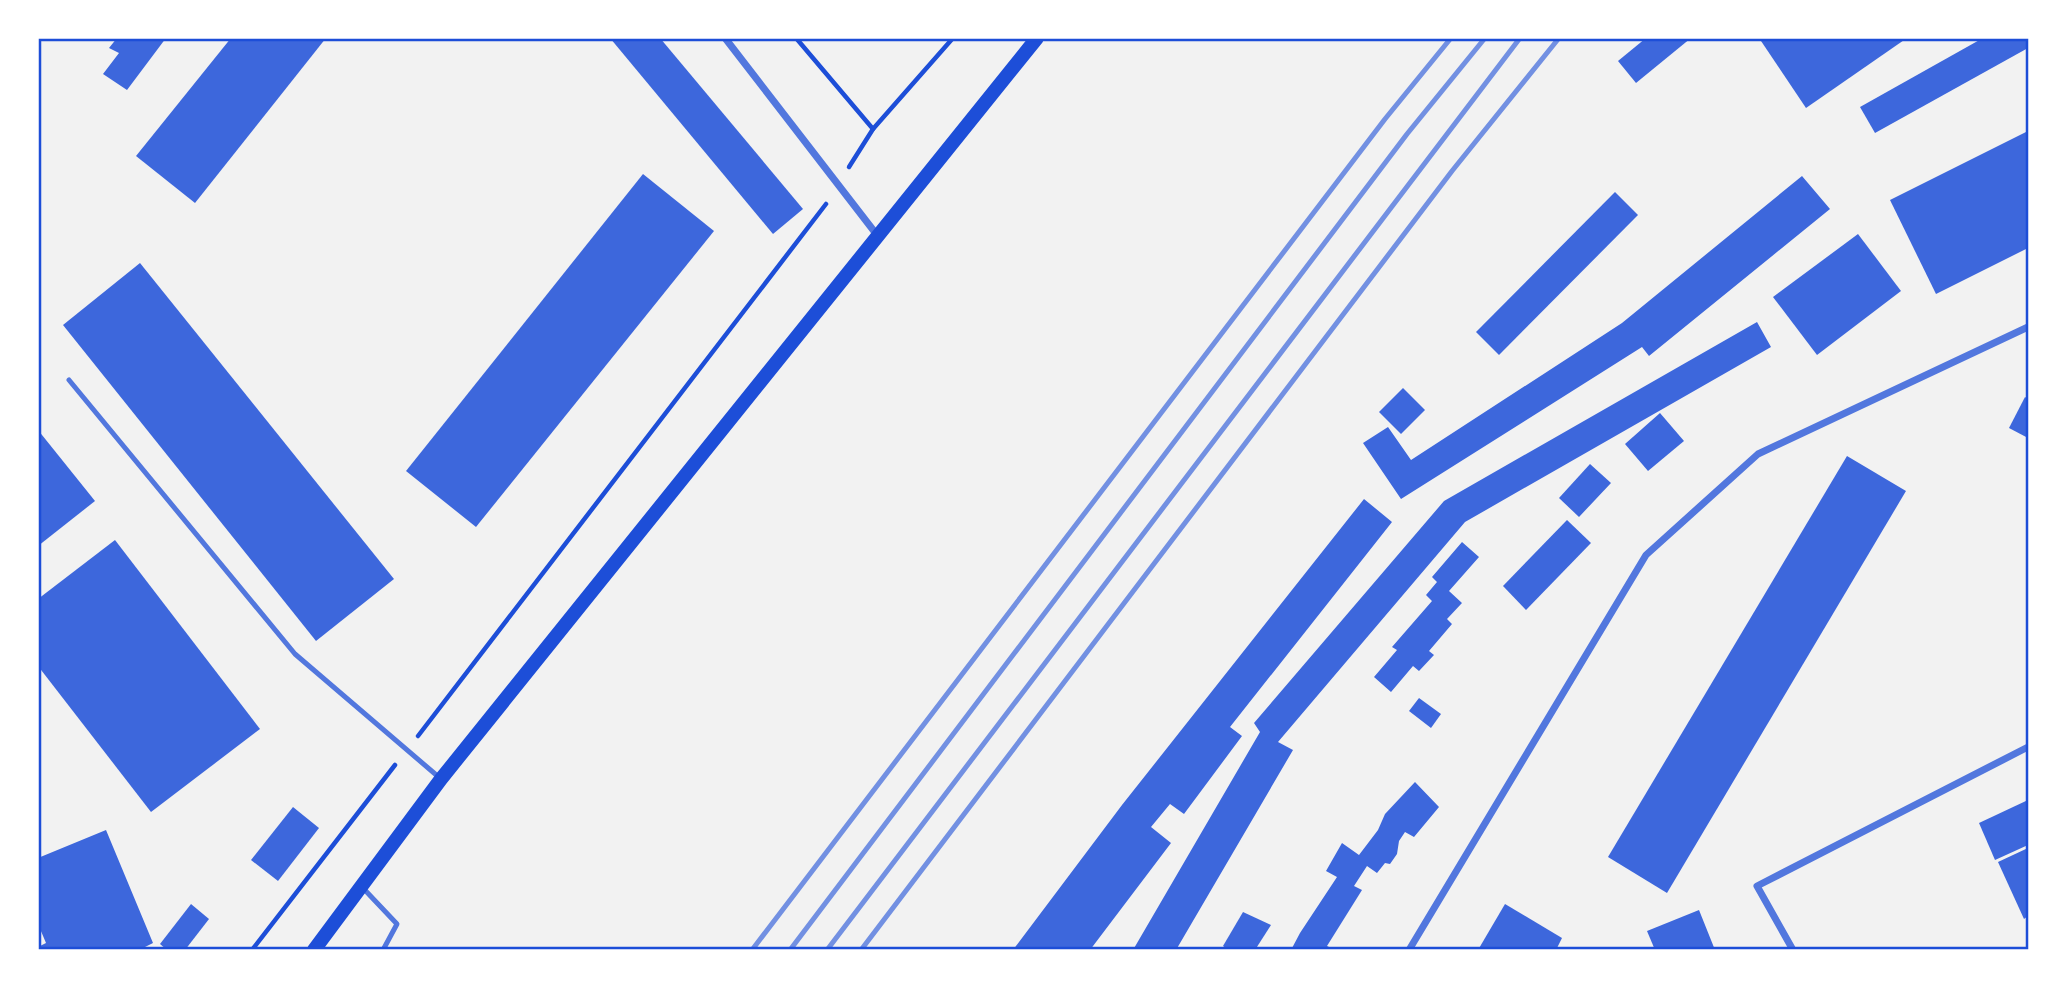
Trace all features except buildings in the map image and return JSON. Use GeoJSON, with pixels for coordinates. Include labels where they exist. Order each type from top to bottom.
{"type":"FeatureCollection","features":[{"type":"Feature","properties":{"kind":"main road"},"geometry":{"type":"LineString","coordinates":[[314,950],[441,779],[1037,38]]}},
{"type":"Feature","properties":{"kind":"street"},"geometry":{"type":"LineString","coordinates":[[725,38],[877,235]]}},
{"type":"Feature","properties":{"kind":"street"},"geometry":{"type":"LineString","coordinates":[[1409,950],[1646,555],[1758,454],[2028,327]]}},
{"type":"Feature","properties":{"kind":"street"},"geometry":{"type":"LineString","coordinates":[[1793,950],[1757,886],[2028,747]]}},
{"type":"Feature","properties":{"kind":"lane"},"geometry":{"type":"LineString","coordinates":[[69,380],[295,654],[441,779]]}},
{"type":"Feature","properties":{"kind":"lane"},"geometry":{"type":"LineString","coordinates":[[362,887],[397,924],[383,950]]}},
{"type":"Feature","properties":{"kind":"path"},"geometry":{"type":"LineString","coordinates":[[796,38],[873,129]]}},
{"type":"Feature","properties":{"kind":"path"},"geometry":{"type":"LineString","coordinates":[[253,950],[817,219],[873,129],[953,38]]}},
{"type":"Feature","properties":{"kind":"railway"},"geometry":{"type":"LineString","coordinates":[[752,950],[1385,119],[1451,38]]}},
{"type":"Feature","properties":{"kind":"railway"},"geometry":{"type":"LineString","coordinates":[[790,950],[1407,134],[1485,38]]}},
{"type":"Feature","properties":{"kind":"railway"},"geometry":{"type":"LineString","coordinates":[[827,950],[1520,38]]}},
{"type":"Feature","properties":{"kind":"railway"},"geometry":{"type":"LineString","coordinates":[[861,950],[1452,171],[1559,38]]}}]}
